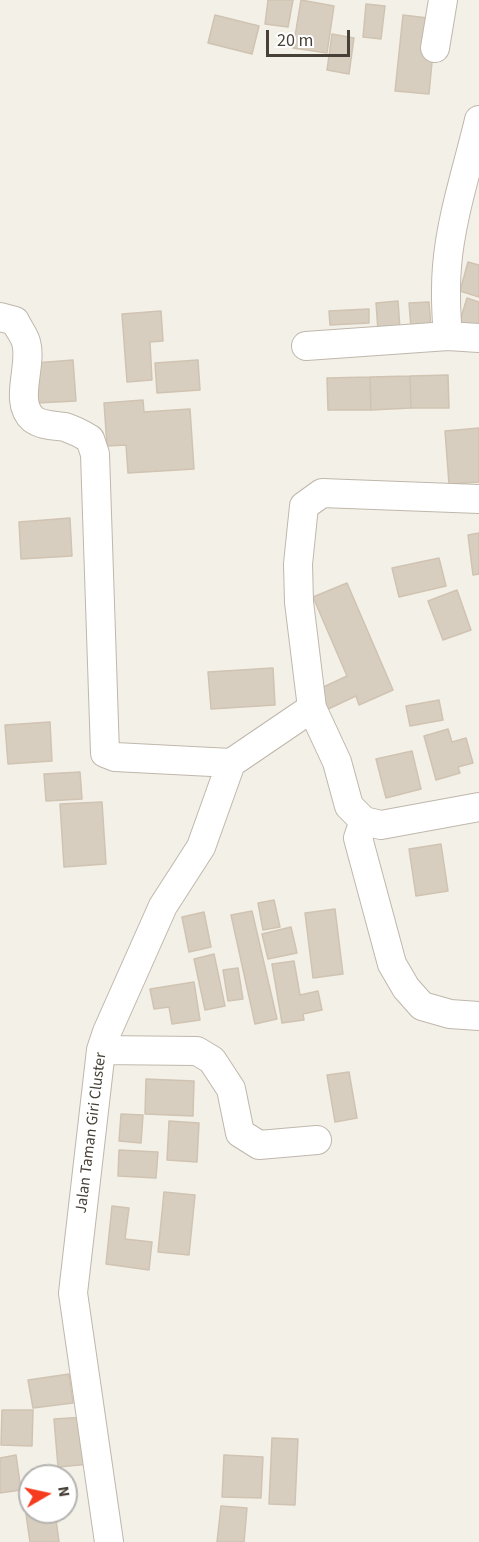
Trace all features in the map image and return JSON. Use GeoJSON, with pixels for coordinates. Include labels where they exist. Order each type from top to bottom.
{"type":"FeatureCollection","features":[{"type":"Feature","properties":{"kind":"street"},"geometry":{"type":"LineString","coordinates":[[435,48],[443,0]]}},
{"type":"Feature","properties":{"kind":"street"},"geometry":{"type":"LineString","coordinates":[[448,336],[447,264],[479,120]]}},
{"type":"Feature","properties":{"kind":"street"},"geometry":{"type":"LineString","coordinates":[[0,317],[15,321],[26,341],[28,359],[24,408],[34,419],[46,425],[65,428],[90,439],[95,454],[105,753],[115,758],[231,763],[312,708]]}},
{"type":"Feature","properties":{"kind":"street"},"geometry":{"type":"LineString","coordinates":[[306,346],[448,336],[479,338]]}},
{"type":"Feature","properties":{"kind":"street"},"geometry":{"type":"LineString","coordinates":[[479,499],[322,493],[304,506],[298,564],[299,602],[312,708],[337,762],[350,806],[364,821],[381,825],[479,807]]}},
{"type":"Feature","properties":{"kind":"street","name":"Jalan Taman Giri Cluster"},"geometry":{"type":"LineString","coordinates":[[110,1542],[73,1293],[101,1050],[163,906],[201,847],[231,763]]}},
{"type":"Feature","properties":{"kind":"street"},"geometry":{"type":"LineString","coordinates":[[364,821],[358,838],[392,964],[406,988],[422,1006],[450,1014],[479,1016]]}},
{"type":"Feature","properties":{"kind":"street"},"geometry":{"type":"LineString","coordinates":[[101,1050],[197,1051],[212,1060],[231,1089],[240,1133],[259,1145],[317,1140]]}},
{"type":"Feature","properties":{"kind":"building"},"geometry":{"type":"Polygon","coordinates":[[[268,0],[293,0],[288,27],[265,24],[268,0]]]}},
{"type":"Feature","properties":{"kind":"building"},"geometry":{"type":"Polygon","coordinates":[[[301,0],[334,6],[327,53],[293,48],[301,0]]]}},
{"type":"Feature","properties":{"kind":"building"},"geometry":{"type":"Polygon","coordinates":[[[366,4],[385,6],[381,39],[363,37],[366,4]]]}},
{"type":"Feature","properties":{"kind":"building"},"geometry":{"type":"Polygon","coordinates":[[[215,15],[259,26],[252,54],[208,43],[215,15]]]}},
{"type":"Feature","properties":{"kind":"building"},"geometry":{"type":"Polygon","coordinates":[[[403,15],[436,19],[429,94],[395,91],[403,15]]]}},
{"type":"Feature","properties":{"kind":"building"},"geometry":{"type":"Polygon","coordinates":[[[332,34],[354,38],[349,74],[327,70],[332,34]]]}},
{"type":"Feature","properties":{"kind":"building"},"geometry":{"type":"Polygon","coordinates":[[[468,262],[479,265],[479,297],[460,291],[468,262]]]}},
{"type":"Feature","properties":{"kind":"building"},"geometry":{"type":"Polygon","coordinates":[[[467,298],[479,302],[479,330],[459,324],[467,298]]]}},
{"type":"Feature","properties":{"kind":"building"},"geometry":{"type":"Polygon","coordinates":[[[398,301],[400,329],[378,331],[376,303],[398,301]]]}},
{"type":"Feature","properties":{"kind":"building"},"geometry":{"type":"Polygon","coordinates":[[[429,302],[431,327],[411,328],[409,303],[429,302]]]}},
{"type":"Feature","properties":{"kind":"building"},"geometry":{"type":"Polygon","coordinates":[[[369,309],[369,323],[330,325],[329,311],[369,309]]]}},
{"type":"Feature","properties":{"kind":"building"},"geometry":{"type":"Polygon","coordinates":[[[161,311],[163,341],[150,342],[152,380],[127,382],[122,314],[161,311]]]}},
{"type":"Feature","properties":{"kind":"building"},"geometry":{"type":"Polygon","coordinates":[[[73,360],[76,401],[37,403],[35,363],[73,360]]]}},
{"type":"Feature","properties":{"kind":"building"},"geometry":{"type":"Polygon","coordinates":[[[198,360],[200,390],[157,393],[155,363],[198,360]]]}},
{"type":"Feature","properties":{"kind":"building"},"geometry":{"type":"Polygon","coordinates":[[[448,375],[449,408],[411,408],[410,376],[448,375]]]}},
{"type":"Feature","properties":{"kind":"building"},"geometry":{"type":"Polygon","coordinates":[[[410,376],[411,408],[371,410],[370,377],[410,376]]]}},
{"type":"Feature","properties":{"kind":"building"},"geometry":{"type":"Polygon","coordinates":[[[370,377],[371,410],[328,410],[327,378],[370,377]]]}},
{"type":"Feature","properties":{"kind":"building"},"geometry":{"type":"Polygon","coordinates":[[[143,400],[144,412],[190,409],[194,469],[128,473],[126,445],[107,446],[104,403],[143,400]]]}},
{"type":"Feature","properties":{"kind":"building"},"geometry":{"type":"Polygon","coordinates":[[[479,428],[479,482],[449,484],[445,431],[479,428]]]}},
{"type":"Feature","properties":{"kind":"building"},"geometry":{"type":"Polygon","coordinates":[[[70,518],[72,556],[21,559],[19,522],[70,518]]]}},
{"type":"Feature","properties":{"kind":"building"},"geometry":{"type":"Polygon","coordinates":[[[479,533],[479,574],[473,575],[468,535],[479,533]]]}},
{"type":"Feature","properties":{"kind":"building"},"geometry":{"type":"Polygon","coordinates":[[[439,558],[446,586],[399,597],[392,568],[439,558]]]}},
{"type":"Feature","properties":{"kind":"building"},"geometry":{"type":"Polygon","coordinates":[[[347,583],[393,690],[359,705],[356,696],[326,710],[317,690],[347,676],[313,597],[347,583]]]}},
{"type":"Feature","properties":{"kind":"building"},"geometry":{"type":"Polygon","coordinates":[[[457,590],[471,630],[443,640],[428,601],[457,590]]]}},
{"type":"Feature","properties":{"kind":"building"},"geometry":{"type":"Polygon","coordinates":[[[273,668],[275,705],[211,709],[208,672],[273,668]]]}},
{"type":"Feature","properties":{"kind":"building"},"geometry":{"type":"Polygon","coordinates":[[[439,700],[443,720],[410,726],[406,706],[439,700]]]}},
{"type":"Feature","properties":{"kind":"building"},"geometry":{"type":"Polygon","coordinates":[[[50,722],[52,761],[8,764],[5,725],[50,722]]]}},
{"type":"Feature","properties":{"kind":"building"},"geometry":{"type":"Polygon","coordinates":[[[448,729],[452,742],[466,738],[473,763],[458,767],[460,773],[436,780],[424,736],[448,729]]]}},
{"type":"Feature","properties":{"kind":"building"},"geometry":{"type":"Polygon","coordinates":[[[412,751],[421,789],[386,798],[376,759],[412,751]]]}},
{"type":"Feature","properties":{"kind":"building"},"geometry":{"type":"Polygon","coordinates":[[[80,772],[82,799],[46,801],[44,774],[80,772]]]}},
{"type":"Feature","properties":{"kind":"building"},"geometry":{"type":"Polygon","coordinates":[[[102,802],[106,864],[64,867],[60,804],[102,802]]]}},
{"type":"Feature","properties":{"kind":"building"},"geometry":{"type":"Polygon","coordinates":[[[441,844],[448,891],[416,896],[409,849],[441,844]]]}},
{"type":"Feature","properties":{"kind":"building"},"geometry":{"type":"Polygon","coordinates":[[[274,900],[280,927],[263,930],[258,903],[274,900]]]}},
{"type":"Feature","properties":{"kind":"building"},"geometry":{"type":"Polygon","coordinates":[[[335,909],[343,974],[313,978],[305,913],[335,909]]]}},
{"type":"Feature","properties":{"kind":"building"},"geometry":{"type":"Polygon","coordinates":[[[252,911],[277,1019],[255,1024],[231,915],[252,911]]]}},
{"type":"Feature","properties":{"kind":"building"},"geometry":{"type":"Polygon","coordinates":[[[204,912],[211,947],[189,952],[182,917],[204,912]]]}},
{"type":"Feature","properties":{"kind":"building"},"geometry":{"type":"Polygon","coordinates":[[[291,927],[297,953],[268,959],[262,934],[291,927]]]}},
{"type":"Feature","properties":{"kind":"building"},"geometry":{"type":"Polygon","coordinates":[[[214,954],[225,1006],[205,1010],[194,959],[214,954]]]}},
{"type":"Feature","properties":{"kind":"building"},"geometry":{"type":"Polygon","coordinates":[[[294,961],[300,995],[318,991],[322,1010],[303,1014],[304,1020],[282,1023],[272,964],[294,961]]]}},
{"type":"Feature","properties":{"kind":"building"},"geometry":{"type":"Polygon","coordinates":[[[238,968],[243,999],[228,1001],[223,970],[238,968]]]}},
{"type":"Feature","properties":{"kind":"building"},"geometry":{"type":"Polygon","coordinates":[[[194,982],[200,1020],[172,1024],[169,1007],[154,1009],[150,989],[194,982]]]}},
{"type":"Feature","properties":{"kind":"building"},"geometry":{"type":"Polygon","coordinates":[[[349,1072],[357,1118],[335,1122],[327,1075],[349,1072]]]}},
{"type":"Feature","properties":{"kind":"building"},"geometry":{"type":"Polygon","coordinates":[[[146,1079],[194,1081],[193,1116],[145,1114],[146,1079]]]}},
{"type":"Feature","properties":{"kind":"building"},"geometry":{"type":"Polygon","coordinates":[[[121,1114],[143,1115],[141,1143],[119,1141],[121,1114]]]}},
{"type":"Feature","properties":{"kind":"building"},"geometry":{"type":"Polygon","coordinates":[[[169,1121],[199,1123],[197,1162],[167,1160],[169,1121]]]}},
{"type":"Feature","properties":{"kind":"building"},"geometry":{"type":"Polygon","coordinates":[[[119,1150],[158,1152],[156,1178],[118,1176],[119,1150]]]}},
{"type":"Feature","properties":{"kind":"building"},"geometry":{"type":"Polygon","coordinates":[[[164,1192],[195,1195],[189,1255],[158,1252],[164,1192]]]}},
{"type":"Feature","properties":{"kind":"building"},"geometry":{"type":"Polygon","coordinates":[[[112,1206],[129,1208],[125,1239],[152,1242],[149,1270],[106,1264],[112,1206]]]}},
{"type":"Feature","properties":{"kind":"building"},"geometry":{"type":"Polygon","coordinates":[[[69,1374],[73,1403],[33,1408],[28,1380],[69,1374]]]}},
{"type":"Feature","properties":{"kind":"building"},"geometry":{"type":"Polygon","coordinates":[[[2,1410],[33,1410],[32,1446],[1,1445],[2,1410]]]}},
{"type":"Feature","properties":{"kind":"building"},"geometry":{"type":"Polygon","coordinates":[[[86,1417],[90,1464],[58,1464],[54,1419],[86,1417]]]}},
{"type":"Feature","properties":{"kind":"building"},"geometry":{"type":"Polygon","coordinates":[[[272,1438],[298,1439],[295,1505],[269,1504],[272,1438]]]}},
{"type":"Feature","properties":{"kind":"building"},"geometry":{"type":"Polygon","coordinates":[[[16,1455],[18,1490],[0,1493],[0,1458],[16,1455]]]}},
{"type":"Feature","properties":{"kind":"building"},"geometry":{"type":"Polygon","coordinates":[[[224,1455],[263,1457],[261,1498],[222,1497],[224,1455]]]}},
{"type":"Feature","properties":{"kind":"building"},"geometry":{"type":"Polygon","coordinates":[[[221,1506],[247,1508],[244,1542],[217,1542],[221,1506]]]}},
{"type":"Feature","properties":{"kind":"building"},"geometry":{"type":"Polygon","coordinates":[[[27,1524],[57,1524],[59,1542],[30,1542],[27,1524]]]}}]}
